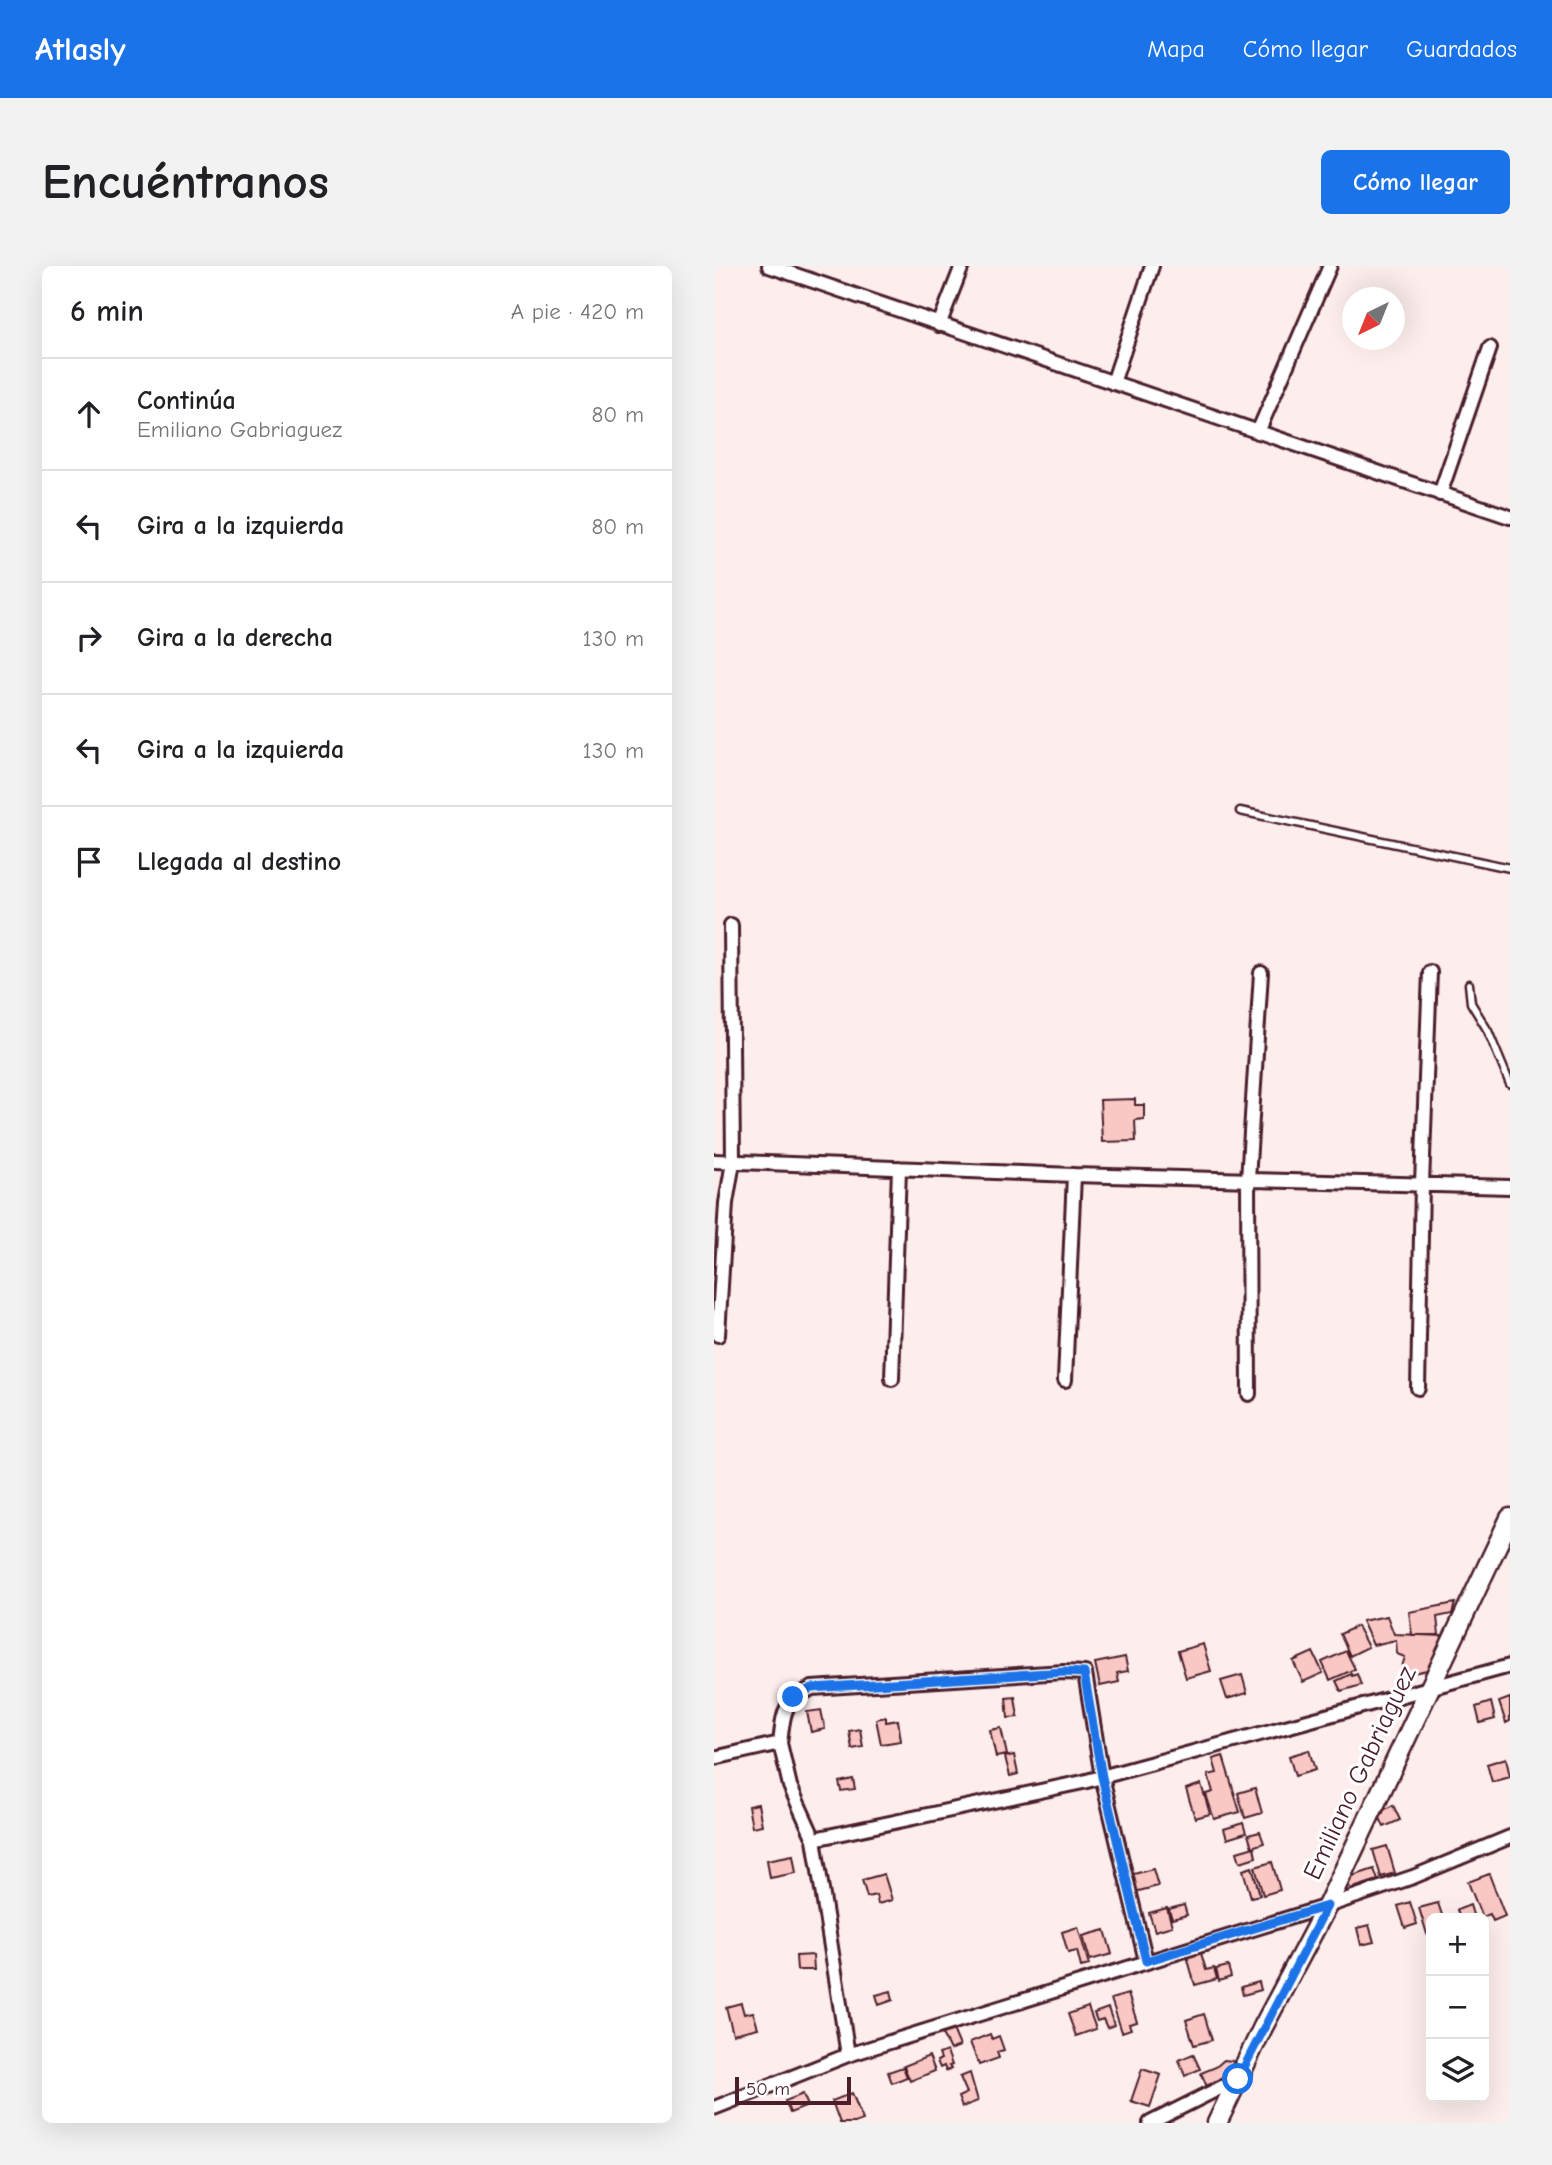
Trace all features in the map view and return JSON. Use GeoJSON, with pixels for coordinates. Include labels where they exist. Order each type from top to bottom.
{"type":"FeatureCollection","features":[{"type":"Feature","properties":{"kind":"main road","name":"Emiliano Gabriaguez"},"geometry":{"type":"LineString","coordinates":[[1217,2123],[1327,1906],[1510,1518]]}},
{"type":"Feature","properties":{"kind":"street"},"geometry":{"type":"LineString","coordinates":[[769,266],[1510,517]]}},
{"type":"Feature","properties":{"kind":"street"},"geometry":{"type":"LineString","coordinates":[[939,325],[962,266]]}},
{"type":"Feature","properties":{"kind":"street"},"geometry":{"type":"LineString","coordinates":[[1113,383],[1152,266]]}},
{"type":"Feature","properties":{"kind":"street"},"geometry":{"type":"LineString","coordinates":[[1258,432],[1330,266]]}},
{"type":"Feature","properties":{"kind":"street"},"geometry":{"type":"LineString","coordinates":[[1440,494],[1490,348]]}},
{"type":"Feature","properties":{"kind":"street"},"geometry":{"type":"LineString","coordinates":[[718,1335],[726,1203],[733,1162],[731,925]]}},
{"type":"Feature","properties":{"kind":"street"},"geometry":{"type":"LineString","coordinates":[[1418,1388],[1430,972]]}},
{"type":"Feature","properties":{"kind":"street"},"geometry":{"type":"LineString","coordinates":[[1249,1394],[1248,1180],[1261,973]]}},
{"type":"Feature","properties":{"kind":"street"},"geometry":{"type":"LineString","coordinates":[[714,1161],[1074,1175],[1510,1187]]}},
{"type":"Feature","properties":{"kind":"street"},"geometry":{"type":"LineString","coordinates":[[892,1379],[899,1168]]}},
{"type":"Feature","properties":{"kind":"street"},"geometry":{"type":"LineString","coordinates":[[1065,1380],[1074,1175]]}},
{"type":"Feature","properties":{"kind":"street"},"geometry":{"type":"LineString","coordinates":[[814,1839],[1102,1777],[1510,1665]]}},
{"type":"Feature","properties":{"kind":"street"},"geometry":{"type":"LineString","coordinates":[[848,2054],[814,1839],[790,1786],[780,1743],[785,1709],[793,1697],[812,1688],[1084,1673],[1102,1777],[1146,1961]]}},
{"type":"Feature","properties":{"kind":"street"},"geometry":{"type":"LineString","coordinates":[[714,1758],[780,1743]]}},
{"type":"Feature","properties":{"kind":"street"},"geometry":{"type":"LineString","coordinates":[[714,2108],[848,2054],[1327,1906],[1413,1877],[1510,1837]]}},
{"type":"Feature","properties":{"kind":"street"},"geometry":{"type":"LineString","coordinates":[[1150,2123],[1238,2079]]}},
{"type":"Feature","properties":{"kind":"lane"},"geometry":{"type":"LineString","coordinates":[[1240,811],[1510,868]]}},
{"type":"Feature","properties":{"kind":"lane"},"geometry":{"type":"LineString","coordinates":[[1469,984],[1471,1003],[1488,1031],[1510,1084]]}},
{"type":"Feature","properties":{"kind":"building"},"geometry":{"type":"Polygon","coordinates":[[[1135,1099],[1135,1105],[1144,1105],[1144,1119],[1135,1120],[1136,1141],[1102,1142],[1100,1100],[1135,1099]]]}},
{"type":"Feature","properties":{"kind":"building"},"geometry":{"type":"Polygon","coordinates":[[[1455,1603],[1452,1614],[1437,1617],[1439,1635],[1412,1635],[1409,1612],[1455,1603]]]}},
{"type":"Feature","properties":{"kind":"building"},"geometry":{"type":"Polygon","coordinates":[[[1387,1616],[1394,1634],[1444,1636],[1427,1670],[1399,1676],[1405,1657],[1397,1654],[1396,1640],[1373,1645],[1362,1621],[1387,1616]]]}},
{"type":"Feature","properties":{"kind":"building"},"geometry":{"type":"Polygon","coordinates":[[[1357,1626],[1368,1647],[1350,1656],[1340,1634],[1357,1626]]]}},
{"type":"Feature","properties":{"kind":"building"},"geometry":{"type":"Polygon","coordinates":[[[1203,1644],[1211,1671],[1186,1678],[1178,1651],[1203,1644]]]}},
{"type":"Feature","properties":{"kind":"building"},"geometry":{"type":"Polygon","coordinates":[[[1346,1651],[1355,1669],[1330,1680],[1322,1662],[1346,1651]]]}},
{"type":"Feature","properties":{"kind":"building"},"geometry":{"type":"Polygon","coordinates":[[[1313,1652],[1323,1673],[1303,1682],[1293,1661],[1313,1652]]]}},
{"type":"Feature","properties":{"kind":"building"},"geometry":{"type":"Polygon","coordinates":[[[1125,1657],[1128,1671],[1117,1673],[1119,1682],[1100,1686],[1095,1663],[1125,1657]]]}},
{"type":"Feature","properties":{"kind":"building"},"geometry":{"type":"Polygon","coordinates":[[[1357,1674],[1361,1685],[1341,1691],[1336,1681],[1357,1674]]]}},
{"type":"Feature","properties":{"kind":"building"},"geometry":{"type":"Polygon","coordinates":[[[1242,1675],[1247,1693],[1227,1699],[1221,1681],[1242,1675]]]}},
{"type":"Feature","properties":{"kind":"building"},"geometry":{"type":"Polygon","coordinates":[[[1015,1697],[1018,1717],[1008,1718],[1006,1698],[1015,1697]]]}},
{"type":"Feature","properties":{"kind":"building"},"geometry":{"type":"Polygon","coordinates":[[[1510,1698],[1510,1721],[1506,1723],[1499,1702],[1510,1698]]]}},
{"type":"Feature","properties":{"kind":"building"},"geometry":{"type":"Polygon","coordinates":[[[1491,1702],[1495,1719],[1480,1723],[1476,1707],[1491,1702]]]}},
{"type":"Feature","properties":{"kind":"building"},"geometry":{"type":"Polygon","coordinates":[[[821,1710],[825,1729],[811,1732],[807,1712],[821,1710]]]}},
{"type":"Feature","properties":{"kind":"building"},"geometry":{"type":"Polygon","coordinates":[[[886,1717],[886,1722],[898,1720],[901,1741],[881,1744],[876,1719],[886,1717]]]}},
{"type":"Feature","properties":{"kind":"building"},"geometry":{"type":"Polygon","coordinates":[[[1001,1728],[1007,1755],[996,1757],[990,1730],[1001,1728]]]}},
{"type":"Feature","properties":{"kind":"building"},"geometry":{"type":"Polygon","coordinates":[[[860,1729],[863,1747],[852,1749],[849,1731],[860,1729]]]}},
{"type":"Feature","properties":{"kind":"building"},"geometry":{"type":"Polygon","coordinates":[[[1309,1750],[1315,1770],[1295,1776],[1289,1756],[1309,1750]]]}},
{"type":"Feature","properties":{"kind":"building"},"geometry":{"type":"Polygon","coordinates":[[[1014,1755],[1018,1774],[1010,1776],[1005,1757],[1014,1755]]]}},
{"type":"Feature","properties":{"kind":"building"},"geometry":{"type":"Polygon","coordinates":[[[1223,1756],[1240,1812],[1214,1819],[1206,1794],[1213,1792],[1208,1775],[1217,1773],[1213,1759],[1223,1756]]]}},
{"type":"Feature","properties":{"kind":"building"},"geometry":{"type":"Polygon","coordinates":[[[1506,1758],[1510,1777],[1492,1782],[1487,1764],[1506,1758]]]}},
{"type":"Feature","properties":{"kind":"building"},"geometry":{"type":"Polygon","coordinates":[[[853,1779],[855,1789],[841,1791],[839,1782],[853,1779]]]}},
{"type":"Feature","properties":{"kind":"building"},"geometry":{"type":"Polygon","coordinates":[[[1201,1784],[1210,1814],[1195,1818],[1186,1789],[1201,1784]]]}},
{"type":"Feature","properties":{"kind":"building"},"geometry":{"type":"Polygon","coordinates":[[[1255,1788],[1262,1813],[1245,1818],[1238,1793],[1255,1788]]]}},
{"type":"Feature","properties":{"kind":"building"},"geometry":{"type":"Polygon","coordinates":[[[758,1804],[762,1825],[752,1827],[748,1806],[758,1804]]]}},
{"type":"Feature","properties":{"kind":"building"},"geometry":{"type":"Polygon","coordinates":[[[1393,1805],[1400,1820],[1384,1827],[1380,1818],[1384,1810],[1393,1805]]]}},
{"type":"Feature","properties":{"kind":"building"},"geometry":{"type":"Polygon","coordinates":[[[1243,1823],[1246,1833],[1227,1839],[1224,1829],[1243,1823]]]}},
{"type":"Feature","properties":{"kind":"building"},"geometry":{"type":"Polygon","coordinates":[[[1260,1832],[1264,1843],[1252,1847],[1248,1835],[1260,1832]]]}},
{"type":"Feature","properties":{"kind":"building"},"geometry":{"type":"Polygon","coordinates":[[[1387,1846],[1395,1873],[1381,1877],[1373,1850],[1387,1846]]]}},
{"type":"Feature","properties":{"kind":"building"},"geometry":{"type":"Polygon","coordinates":[[[1254,1847],[1256,1857],[1240,1862],[1237,1852],[1254,1847]]]}},
{"type":"Feature","properties":{"kind":"building"},"geometry":{"type":"Polygon","coordinates":[[[793,1855],[796,1873],[770,1878],[767,1860],[793,1855]]]}},
{"type":"Feature","properties":{"kind":"building"},"geometry":{"type":"Polygon","coordinates":[[[1272,1862],[1280,1890],[1263,1895],[1255,1867],[1272,1862]]]}},
{"type":"Feature","properties":{"kind":"building"},"geometry":{"type":"Polygon","coordinates":[[[1252,1867],[1260,1895],[1251,1897],[1243,1870],[1252,1867]]]}},
{"type":"Feature","properties":{"kind":"building"},"geometry":{"type":"Polygon","coordinates":[[[1153,1869],[1158,1886],[1135,1892],[1130,1875],[1153,1869]]]}},
{"type":"Feature","properties":{"kind":"building"},"geometry":{"type":"Polygon","coordinates":[[[1374,1869],[1378,1880],[1350,1889],[1347,1878],[1374,1869]]]}},
{"type":"Feature","properties":{"kind":"building"},"geometry":{"type":"Polygon","coordinates":[[[884,1874],[892,1900],[878,1904],[876,1895],[867,1897],[862,1880],[884,1874]]]}},
{"type":"Feature","properties":{"kind":"building"},"geometry":{"type":"Polygon","coordinates":[[[1489,1874],[1505,1916],[1493,1921],[1489,1913],[1480,1913],[1468,1882],[1489,1874]]]}},
{"type":"Feature","properties":{"kind":"building"},"geometry":{"type":"Polygon","coordinates":[[[1410,1902],[1417,1924],[1405,1928],[1398,1906],[1410,1902]]]}},
{"type":"Feature","properties":{"kind":"building"},"geometry":{"type":"Polygon","coordinates":[[[1438,1903],[1441,1913],[1426,1913],[1426,1931],[1419,1908],[1438,1903]]]}},
{"type":"Feature","properties":{"kind":"building"},"geometry":{"type":"Polygon","coordinates":[[[1184,1905],[1187,1915],[1172,1919],[1169,1909],[1184,1905]]]}},
{"type":"Feature","properties":{"kind":"building"},"geometry":{"type":"Polygon","coordinates":[[[1470,1905],[1472,1913],[1458,1913],[1457,1910],[1470,1905]]]}},
{"type":"Feature","properties":{"kind":"building"},"geometry":{"type":"Polygon","coordinates":[[[1167,1908],[1172,1926],[1155,1931],[1149,1913],[1167,1908]]]}},
{"type":"Feature","properties":{"kind":"building"},"geometry":{"type":"Polygon","coordinates":[[[1369,1925],[1374,1942],[1361,1945],[1357,1928],[1369,1925]]]}},
{"type":"Feature","properties":{"kind":"building"},"geometry":{"type":"Polygon","coordinates":[[[1078,1927],[1089,1965],[1081,1967],[1077,1951],[1068,1953],[1062,1932],[1078,1927]]]}},
{"type":"Feature","properties":{"kind":"building"},"geometry":{"type":"Polygon","coordinates":[[[1105,1930],[1112,1954],[1090,1960],[1083,1936],[1105,1930]]]}},
{"type":"Feature","properties":{"kind":"building"},"geometry":{"type":"Polygon","coordinates":[[[1201,1953],[1206,1970],[1214,1968],[1217,1979],[1195,1985],[1187,1956],[1201,1953]]]}},
{"type":"Feature","properties":{"kind":"building"},"geometry":{"type":"Polygon","coordinates":[[[813,1955],[814,1970],[797,1970],[796,1956],[813,1955]]]}},
{"type":"Feature","properties":{"kind":"building"},"geometry":{"type":"Polygon","coordinates":[[[1228,1966],[1231,1977],[1219,1981],[1216,1969],[1228,1966]]]}},
{"type":"Feature","properties":{"kind":"building"},"geometry":{"type":"Polygon","coordinates":[[[1259,1982],[1261,1990],[1243,1995],[1241,1987],[1259,1982]]]}},
{"type":"Feature","properties":{"kind":"building"},"geometry":{"type":"Polygon","coordinates":[[[891,1991],[893,2000],[879,2005],[876,1995],[891,1991]]]}},
{"type":"Feature","properties":{"kind":"building"},"geometry":{"type":"Polygon","coordinates":[[[1128,1994],[1137,2022],[1129,2024],[1131,2029],[1122,2032],[1111,1999],[1128,1994]]]}},
{"type":"Feature","properties":{"kind":"building"},"geometry":{"type":"Polygon","coordinates":[[[741,2003],[744,2014],[753,2012],[758,2028],[733,2034],[726,2007],[741,2003]]]}},
{"type":"Feature","properties":{"kind":"building"},"geometry":{"type":"Polygon","coordinates":[[[1088,2007],[1096,2029],[1076,2036],[1068,2014],[1088,2007]]]}},
{"type":"Feature","properties":{"kind":"building"},"geometry":{"type":"Polygon","coordinates":[[[1108,2008],[1114,2025],[1107,2028],[1103,2019],[1097,2021],[1094,2013],[1108,2008]]]}},
{"type":"Feature","properties":{"kind":"building"},"geometry":{"type":"Polygon","coordinates":[[[1204,2014],[1212,2040],[1194,2045],[1186,2020],[1204,2014]]]}},
{"type":"Feature","properties":{"kind":"building"},"geometry":{"type":"Polygon","coordinates":[[[952,2027],[960,2046],[950,2050],[941,2032],[952,2027]]]}},
{"type":"Feature","properties":{"kind":"building"},"geometry":{"type":"Polygon","coordinates":[[[990,2034],[992,2039],[999,2036],[1004,2050],[997,2052],[999,2058],[979,2065],[970,2042],[990,2034]]]}},
{"type":"Feature","properties":{"kind":"building"},"geometry":{"type":"Polygon","coordinates":[[[947,2051],[952,2065],[949,2066],[951,2069],[946,2071],[944,2066],[940,2068],[937,2061],[941,2059],[939,2054],[947,2051]]]}},
{"type":"Feature","properties":{"kind":"building"},"geometry":{"type":"Polygon","coordinates":[[[1193,2054],[1200,2069],[1185,2076],[1179,2060],[1193,2054]]]}},
{"type":"Feature","properties":{"kind":"building"},"geometry":{"type":"Polygon","coordinates":[[[929,2056],[935,2071],[910,2081],[904,2066],[929,2056]]]}},
{"type":"Feature","properties":{"kind":"building"},"geometry":{"type":"Polygon","coordinates":[[[1224,2060],[1234,2061],[1221,2085],[1208,2089],[1201,2073],[1216,2067],[1224,2060]]]}},
{"type":"Feature","properties":{"kind":"building"},"geometry":{"type":"Polygon","coordinates":[[[903,2067],[907,2077],[892,2083],[888,2072],[903,2067]]]}},
{"type":"Feature","properties":{"kind":"building"},"geometry":{"type":"Polygon","coordinates":[[[1142,2069],[1161,2075],[1150,2107],[1131,2101],[1142,2069]]]}},
{"type":"Feature","properties":{"kind":"building"},"geometry":{"type":"Polygon","coordinates":[[[970,2073],[978,2101],[962,2107],[958,2097],[967,2093],[960,2077],[970,2073]]]}},
{"type":"Feature","properties":{"kind":"building"},"geometry":{"type":"Polygon","coordinates":[[[852,2093],[863,2120],[840,2123],[832,2101],[852,2093]]]}},
{"type":"Feature","properties":{"kind":"building"},"geometry":{"type":"Polygon","coordinates":[[[803,2094],[808,2106],[790,2113],[785,2101],[803,2094]]]}},
{"type":"Feature","properties":{"kind":"route"},"geometry":{"type":"LineString","coordinates":[[793,1697],[812,1688],[1084,1673],[1102,1777],[1146,1961],[1327,1906],[1238,2079]]}}]}
